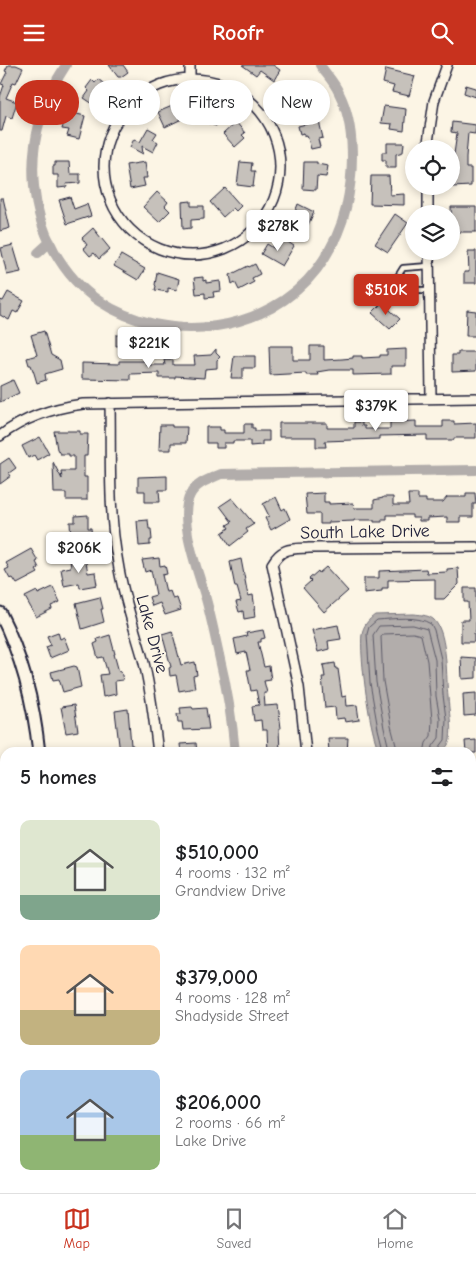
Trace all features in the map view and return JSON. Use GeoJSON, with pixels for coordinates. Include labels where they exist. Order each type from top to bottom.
{"type":"FeatureCollection","features":[{"type":"Feature","properties":{"kind":"street"},"geometry":{"type":"LineString","coordinates":[[190,65],[190,79]]}},
{"type":"Feature","properties":{"kind":"street"},"geometry":{"type":"LineString","coordinates":[[428,140],[434,101],[447,65]]}},
{"type":"Feature","properties":{"kind":"street"},"geometry":{"type":"LineString","coordinates":[[190,79],[202,79],[227,86],[246,97],[268,123],[276,142],[280,168],[275,195],[257,226],[233,245],[197,254],[169,252],[153,246],[128,229],[111,202],[104,173],[104,159],[113,126],[126,107],[150,90],[164,84],[190,79]]}},
{"type":"Feature","properties":{"kind":"street"},"geometry":{"type":"LineString","coordinates":[[429,260],[431,399]]}},
{"type":"Feature","properties":{"kind":"street"},"geometry":{"type":"LineString","coordinates":[[0,436],[22,421],[54,409],[77,405],[476,398]]}},
{"type":"Feature","properties":{"kind":"street","name":"Lake Drive"},"geometry":{"type":"LineString","coordinates":[[110,403],[114,539],[126,600],[150,693],[157,747]]}},
{"type":"Feature","properties":{"kind":"street","name":"South Lake Drive"},"geometry":{"type":"LineString","coordinates":[[305,747],[297,679],[272,564],[278,554],[288,550],[309,548],[476,547]]}},
{"type":"Feature","properties":{"kind":"street"},"geometry":{"type":"LineString","coordinates":[[0,613],[24,675],[34,717],[38,747]]}},
{"type":"Feature","properties":{"kind":"lane"},"geometry":{"type":"LineString","coordinates":[[429,266],[403,268],[398,275],[400,284],[412,290],[430,290]]}},
{"type":"Feature","properties":{"kind":"water"},"geometry":{"type":"Polygon","coordinates":[[[414,614],[425,616],[433,619],[439,628],[446,658],[451,724],[450,740],[447,747],[378,747],[369,713],[362,658],[363,631],[367,623],[375,615],[414,614]]]}},
{"type":"Feature","properties":{"kind":"building"},"geometry":{"type":"Polygon","coordinates":[[[8,65],[16,65],[23,68],[17,80],[13,82],[6,98],[15,101],[12,118],[6,116],[2,131],[0,131],[0,97],[4,85],[1,84],[7,72],[5,71],[8,65]]]}},
{"type":"Feature","properties":{"kind":"building"},"geometry":{"type":"Polygon","coordinates":[[[109,65],[123,65],[128,72],[118,77],[109,65]]]}},
{"type":"Feature","properties":{"kind":"building"},"geometry":{"type":"Polygon","coordinates":[[[242,65],[273,65],[280,70],[274,80],[260,70],[256,75],[242,65]]]}},
{"type":"Feature","properties":{"kind":"building"},"geometry":{"type":"Polygon","coordinates":[[[386,69],[415,76],[409,96],[392,92],[394,86],[383,83],[386,69]]]}},
{"type":"Feature","properties":{"kind":"building"},"geometry":{"type":"Polygon","coordinates":[[[466,85],[476,88],[476,97],[464,93],[466,85]]]}},
{"type":"Feature","properties":{"kind":"building"},"geometry":{"type":"Polygon","coordinates":[[[89,91],[89,101],[84,98],[89,91]]]}},
{"type":"Feature","properties":{"kind":"building"},"geometry":{"type":"Polygon","coordinates":[[[384,106],[406,109],[404,131],[391,129],[392,124],[381,123],[384,106]]]}},
{"type":"Feature","properties":{"kind":"building"},"geometry":{"type":"Polygon","coordinates":[[[170,107],[170,125],[165,127],[160,116],[160,111],[170,107]]]}},
{"type":"Feature","properties":{"kind":"building"},"geometry":{"type":"Polygon","coordinates":[[[79,114],[85,116],[79,139],[67,136],[69,130],[62,129],[63,125],[79,125],[79,114]]]}},
{"type":"Feature","properties":{"kind":"building"},"geometry":{"type":"Polygon","coordinates":[[[452,122],[476,125],[475,134],[468,133],[466,157],[466,168],[471,168],[471,186],[460,187],[460,140],[456,140],[457,133],[451,132],[452,122]]]}},
{"type":"Feature","properties":{"kind":"building"},"geometry":{"type":"Polygon","coordinates":[[[233,125],[238,125],[245,133],[242,135],[245,138],[235,147],[223,134],[233,125]]]}},
{"type":"Feature","properties":{"kind":"building"},"geometry":{"type":"Polygon","coordinates":[[[320,125],[323,138],[318,139],[320,147],[311,149],[307,135],[304,136],[304,133],[300,134],[298,126],[320,125]]]}},
{"type":"Feature","properties":{"kind":"building"},"geometry":{"type":"Polygon","coordinates":[[[148,128],[157,133],[153,139],[158,142],[153,152],[142,146],[143,154],[130,147],[134,139],[140,142],[148,128]]]}},
{"type":"Feature","properties":{"kind":"building"},"geometry":{"type":"Polygon","coordinates":[[[387,143],[404,143],[403,152],[396,154],[396,168],[386,168],[386,160],[382,160],[382,152],[387,152],[387,143]]]}},
{"type":"Feature","properties":{"kind":"building"},"geometry":{"type":"Polygon","coordinates":[[[55,162],[69,162],[70,174],[80,174],[80,183],[66,184],[67,187],[58,188],[58,175],[53,175],[55,162]]]}},
{"type":"Feature","properties":{"kind":"building"},"geometry":{"type":"Polygon","coordinates":[[[145,162],[147,178],[143,178],[145,186],[130,189],[126,165],[145,162]]]}},
{"type":"Feature","properties":{"kind":"building"},"geometry":{"type":"Polygon","coordinates":[[[240,162],[252,163],[251,171],[255,171],[253,187],[237,185],[240,162]]]}},
{"type":"Feature","properties":{"kind":"building"},"geometry":{"type":"Polygon","coordinates":[[[304,162],[317,162],[317,164],[328,166],[326,177],[317,176],[316,190],[303,189],[304,162]]]}},
{"type":"Feature","properties":{"kind":"building"},"geometry":{"type":"Polygon","coordinates":[[[371,176],[389,176],[390,195],[404,194],[404,205],[370,204],[371,176]]]}},
{"type":"Feature","properties":{"kind":"building"},"geometry":{"type":"Polygon","coordinates":[[[225,188],[241,206],[236,211],[233,208],[223,217],[210,202],[225,188]]]}},
{"type":"Feature","properties":{"kind":"building"},"geometry":{"type":"Polygon","coordinates":[[[157,192],[168,202],[165,206],[170,211],[159,222],[143,207],[157,192]]]}},
{"type":"Feature","properties":{"kind":"building"},"geometry":{"type":"Polygon","coordinates":[[[70,197],[74,209],[87,204],[91,216],[67,224],[59,200],[70,197]]]}},
{"type":"Feature","properties":{"kind":"building"},"geometry":{"type":"Polygon","coordinates":[[[0,198],[3,198],[10,228],[0,231],[0,198]]]}},
{"type":"Feature","properties":{"kind":"building"},"geometry":{"type":"Polygon","coordinates":[[[191,201],[191,206],[204,206],[204,219],[191,220],[191,228],[183,229],[182,202],[191,201]]]}},
{"type":"Feature","properties":{"kind":"building"},"geometry":{"type":"Polygon","coordinates":[[[298,204],[314,212],[308,225],[304,223],[300,230],[290,225],[298,204]]]}},
{"type":"Feature","properties":{"kind":"building"},"geometry":{"type":"Polygon","coordinates":[[[460,207],[476,207],[476,232],[460,232],[460,207]]]}},
{"type":"Feature","properties":{"kind":"building"},"geometry":{"type":"Polygon","coordinates":[[[395,214],[405,221],[405,227],[388,252],[375,244],[395,214]]]}},
{"type":"Feature","properties":{"kind":"building"},"geometry":{"type":"Polygon","coordinates":[[[93,228],[110,249],[99,259],[94,253],[90,256],[83,248],[87,245],[82,238],[93,228]]]}},
{"type":"Feature","properties":{"kind":"building"},"geometry":{"type":"Polygon","coordinates":[[[282,238],[294,246],[282,266],[261,254],[267,244],[275,249],[282,238]]]}},
{"type":"Feature","properties":{"kind":"building"},"geometry":{"type":"Polygon","coordinates":[[[13,245],[21,272],[7,275],[1,248],[13,245]]]}},
{"type":"Feature","properties":{"kind":"building"},"geometry":{"type":"Polygon","coordinates":[[[468,251],[476,251],[476,283],[464,283],[464,272],[469,272],[468,251]]]}},
{"type":"Feature","properties":{"kind":"building"},"geometry":{"type":"Polygon","coordinates":[[[121,255],[145,269],[138,280],[114,266],[121,255]]]}},
{"type":"Feature","properties":{"kind":"building"},"geometry":{"type":"Polygon","coordinates":[[[255,264],[260,274],[252,278],[254,282],[239,290],[235,282],[232,284],[230,275],[255,264]]]}},
{"type":"Feature","properties":{"kind":"building"},"geometry":{"type":"Polygon","coordinates":[[[157,272],[179,279],[177,290],[168,288],[168,292],[155,290],[157,272]]]}},
{"type":"Feature","properties":{"kind":"building"},"geometry":{"type":"Polygon","coordinates":[[[203,277],[203,281],[206,280],[206,283],[220,281],[221,291],[213,292],[214,297],[205,298],[205,293],[196,294],[194,278],[203,277]]]}},
{"type":"Feature","properties":{"kind":"building"},"geometry":{"type":"Polygon","coordinates":[[[8,292],[24,301],[17,313],[13,311],[9,320],[0,315],[0,300],[3,301],[8,292]]]}},
{"type":"Feature","properties":{"kind":"building"},"geometry":{"type":"Polygon","coordinates":[[[382,303],[400,319],[390,329],[372,313],[382,303]]]}},
{"type":"Feature","properties":{"kind":"building"},"geometry":{"type":"Polygon","coordinates":[[[467,310],[476,311],[476,336],[466,336],[467,310]]]}},
{"type":"Feature","properties":{"kind":"building"},"geometry":{"type":"Polygon","coordinates":[[[44,331],[51,355],[60,360],[62,369],[45,374],[46,380],[37,383],[27,358],[37,355],[31,335],[44,331]]]}},
{"type":"Feature","properties":{"kind":"building"},"geometry":{"type":"Polygon","coordinates":[[[116,335],[127,335],[127,345],[116,346],[116,335]]]}},
{"type":"Feature","properties":{"kind":"building"},"geometry":{"type":"Polygon","coordinates":[[[269,346],[293,346],[293,360],[310,360],[310,346],[324,346],[324,360],[353,358],[353,356],[362,356],[362,358],[380,357],[380,355],[387,355],[387,350],[406,349],[406,366],[391,366],[391,374],[353,375],[353,370],[329,370],[317,372],[318,375],[306,375],[306,373],[270,375],[269,346]]]}},
{"type":"Feature","properties":{"kind":"building"},"geometry":{"type":"Polygon","coordinates":[[[216,349],[216,353],[220,357],[217,360],[217,368],[205,369],[204,378],[175,376],[175,378],[159,378],[159,373],[130,374],[130,380],[82,379],[82,363],[119,364],[119,361],[146,361],[146,365],[165,365],[164,360],[173,360],[173,365],[195,365],[194,356],[211,355],[216,349]]]}},
{"type":"Feature","properties":{"kind":"building"},"geometry":{"type":"Polygon","coordinates":[[[458,352],[476,352],[476,371],[452,372],[452,355],[458,355],[458,352]]]}},
{"type":"Feature","properties":{"kind":"building"},"geometry":{"type":"Polygon","coordinates":[[[234,356],[255,356],[255,368],[243,368],[243,378],[231,378],[234,356]]]}},
{"type":"Feature","properties":{"kind":"building"},"geometry":{"type":"Polygon","coordinates":[[[13,380],[19,393],[0,402],[0,386],[13,380]]]}},
{"type":"Feature","properties":{"kind":"building"},"geometry":{"type":"Polygon","coordinates":[[[416,421],[416,427],[443,427],[443,421],[454,421],[454,424],[476,423],[476,438],[427,440],[427,435],[379,436],[379,439],[325,441],[326,447],[316,447],[316,437],[279,437],[279,423],[327,423],[327,428],[354,428],[354,422],[362,422],[362,426],[365,426],[365,429],[390,429],[390,422],[416,421]]]}},
{"type":"Feature","properties":{"kind":"building"},"geometry":{"type":"Polygon","coordinates":[[[244,424],[252,424],[252,428],[255,428],[255,431],[269,431],[269,441],[262,441],[262,445],[250,446],[250,441],[233,441],[233,443],[224,443],[224,448],[216,448],[216,443],[206,443],[206,427],[220,427],[220,430],[224,430],[224,433],[244,433],[244,424]]]}},
{"type":"Feature","properties":{"kind":"building"},"geometry":{"type":"Polygon","coordinates":[[[160,425],[187,427],[186,443],[171,443],[171,450],[159,450],[160,425]]]}},
{"type":"Feature","properties":{"kind":"building"},"geometry":{"type":"Polygon","coordinates":[[[54,431],[80,431],[80,434],[88,434],[87,456],[84,456],[84,477],[87,477],[87,500],[66,500],[66,493],[54,493],[53,462],[62,479],[61,471],[74,471],[74,456],[60,454],[57,449],[54,431]]]}},
{"type":"Feature","properties":{"kind":"building"},"geometry":{"type":"Polygon","coordinates":[[[40,437],[49,453],[37,460],[34,455],[28,458],[22,446],[40,437]]]}},
{"type":"Feature","properties":{"kind":"building"},"geometry":{"type":"Polygon","coordinates":[[[9,458],[16,468],[9,473],[11,476],[0,484],[0,464],[9,458]]]}},
{"type":"Feature","properties":{"kind":"building"},"geometry":{"type":"Polygon","coordinates":[[[167,476],[167,490],[159,490],[160,502],[145,502],[145,491],[138,491],[138,477],[167,476]]]}},
{"type":"Feature","properties":{"kind":"building"},"geometry":{"type":"Polygon","coordinates":[[[324,493],[324,502],[329,502],[329,504],[353,503],[354,508],[374,508],[374,500],[383,497],[393,497],[393,505],[409,505],[408,494],[418,494],[418,499],[426,499],[426,502],[443,502],[447,497],[466,497],[466,493],[475,493],[476,504],[473,504],[473,517],[460,517],[460,522],[447,522],[447,517],[427,518],[427,521],[419,521],[419,518],[412,518],[412,515],[387,515],[387,519],[382,519],[382,522],[354,520],[320,524],[320,514],[307,514],[305,494],[324,493]]]}},
{"type":"Feature","properties":{"kind":"building"},"geometry":{"type":"Polygon","coordinates":[[[276,497],[282,510],[285,508],[290,519],[271,530],[265,518],[269,516],[263,504],[276,497]]]}},
{"type":"Feature","properties":{"kind":"building"},"geometry":{"type":"Polygon","coordinates":[[[232,498],[254,524],[246,529],[248,532],[230,546],[222,533],[229,528],[227,525],[232,522],[220,506],[232,498]]]}},
{"type":"Feature","properties":{"kind":"building"},"geometry":{"type":"Polygon","coordinates":[[[88,515],[88,528],[91,528],[92,540],[71,541],[70,522],[75,522],[75,516],[88,515]]]}},
{"type":"Feature","properties":{"kind":"building"},"geometry":{"type":"Polygon","coordinates":[[[148,520],[152,540],[150,540],[150,545],[139,546],[137,521],[148,520]]]}},
{"type":"Feature","properties":{"kind":"building"},"geometry":{"type":"Polygon","coordinates":[[[31,549],[38,561],[36,562],[39,568],[36,570],[38,573],[17,584],[13,578],[10,579],[5,570],[9,568],[6,563],[31,549]]]}},
{"type":"Feature","properties":{"kind":"building"},"geometry":{"type":"Polygon","coordinates":[[[85,557],[88,573],[95,572],[97,585],[80,588],[79,583],[64,586],[61,569],[71,567],[70,560],[85,557]]]}},
{"type":"Feature","properties":{"kind":"building"},"geometry":{"type":"Polygon","coordinates":[[[159,558],[160,566],[165,565],[167,574],[162,575],[166,592],[170,591],[173,599],[177,598],[181,610],[165,615],[160,603],[152,606],[149,597],[156,595],[151,570],[145,572],[142,560],[159,558]]]}},
{"type":"Feature","properties":{"kind":"building"},"geometry":{"type":"Polygon","coordinates":[[[241,559],[248,596],[253,595],[255,609],[255,617],[244,619],[243,611],[239,612],[236,602],[241,601],[237,587],[235,587],[230,562],[241,559]]]}},
{"type":"Feature","properties":{"kind":"building"},"geometry":{"type":"Polygon","coordinates":[[[326,567],[348,591],[324,612],[303,588],[311,581],[309,579],[326,567]]]}},
{"type":"Feature","properties":{"kind":"building"},"geometry":{"type":"Polygon","coordinates":[[[458,568],[459,584],[444,599],[435,599],[435,579],[388,580],[388,588],[382,588],[382,591],[364,593],[364,578],[379,578],[379,571],[426,569],[427,573],[447,572],[447,569],[458,568]]]}},
{"type":"Feature","properties":{"kind":"building"},"geometry":{"type":"Polygon","coordinates":[[[53,587],[60,602],[51,606],[52,609],[36,617],[25,597],[37,591],[38,594],[53,587]]]}},
{"type":"Feature","properties":{"kind":"building"},"geometry":{"type":"Polygon","coordinates":[[[464,588],[476,588],[476,629],[474,642],[461,642],[461,620],[469,620],[468,602],[464,602],[464,588]]]}},
{"type":"Feature","properties":{"kind":"building"},"geometry":{"type":"Polygon","coordinates":[[[100,597],[104,622],[82,629],[76,603],[100,597]]]}},
{"type":"Feature","properties":{"kind":"building"},"geometry":{"type":"Polygon","coordinates":[[[338,625],[341,639],[328,641],[329,649],[318,652],[312,630],[338,625]]]}},
{"type":"Feature","properties":{"kind":"building"},"geometry":{"type":"Polygon","coordinates":[[[263,630],[265,638],[258,642],[264,667],[269,666],[271,680],[264,681],[267,693],[264,693],[265,706],[278,705],[281,728],[279,728],[280,747],[268,747],[267,730],[262,730],[261,720],[254,721],[252,706],[259,705],[256,690],[251,691],[247,670],[250,670],[246,652],[237,654],[234,639],[247,636],[246,633],[263,630]]]}},
{"type":"Feature","properties":{"kind":"building"},"geometry":{"type":"Polygon","coordinates":[[[172,631],[181,665],[195,662],[197,675],[193,676],[195,688],[179,691],[176,675],[170,676],[169,668],[171,667],[162,634],[172,631]]]}},
{"type":"Feature","properties":{"kind":"building"},"geometry":{"type":"Polygon","coordinates":[[[58,632],[60,639],[64,637],[69,650],[50,658],[46,647],[51,645],[47,636],[58,632]]]}},
{"type":"Feature","properties":{"kind":"building"},"geometry":{"type":"Polygon","coordinates":[[[110,635],[119,672],[121,671],[123,680],[115,681],[116,694],[103,697],[100,675],[108,674],[103,657],[98,658],[94,644],[98,642],[97,639],[110,635]]]}},
{"type":"Feature","properties":{"kind":"building"},"geometry":{"type":"Polygon","coordinates":[[[461,657],[476,658],[476,678],[462,679],[461,657]]]}},
{"type":"Feature","properties":{"kind":"building"},"geometry":{"type":"Polygon","coordinates":[[[335,663],[336,669],[338,669],[342,697],[346,696],[347,706],[357,705],[359,720],[345,722],[344,718],[336,719],[335,707],[325,708],[322,677],[325,677],[323,665],[335,663]]]}},
{"type":"Feature","properties":{"kind":"building"},"geometry":{"type":"Polygon","coordinates":[[[74,666],[77,667],[81,687],[63,692],[59,679],[53,680],[51,672],[74,666]]]}},
{"type":"Feature","properties":{"kind":"building"},"geometry":{"type":"Polygon","coordinates":[[[476,693],[476,715],[464,716],[463,694],[476,693]]]}},
{"type":"Feature","properties":{"kind":"building"},"geometry":{"type":"Polygon","coordinates":[[[74,705],[78,731],[66,733],[61,707],[74,705]]]}},
{"type":"Feature","properties":{"kind":"building"},"geometry":{"type":"Polygon","coordinates":[[[192,707],[193,709],[206,708],[209,729],[183,730],[182,722],[178,722],[177,714],[181,714],[180,708],[192,707]]]}},
{"type":"Feature","properties":{"kind":"building"},"geometry":{"type":"Polygon","coordinates":[[[128,709],[131,745],[133,747],[119,747],[115,711],[128,709]]]}},
{"type":"Feature","properties":{"kind":"building"},"geometry":{"type":"Polygon","coordinates":[[[328,738],[348,738],[347,747],[329,747],[328,738]]]}},
{"type":"Feature","properties":{"kind":"building"},"geometry":{"type":"Polygon","coordinates":[[[476,740],[476,747],[466,747],[465,741],[476,740]]]}},
{"type":"Feature","properties":{"kind":"building"},"geometry":{"type":"Polygon","coordinates":[[[196,743],[196,747],[180,747],[180,744],[196,743]]]}},
{"type":"Feature","properties":{"kind":"waterway"},"geometry":{"type":"LineString","coordinates":[[66,65],[44,108],[34,154],[33,170],[36,203],[47,236],[54,251],[74,279],[99,301],[126,315],[155,324],[185,328],[215,326],[244,320],[271,308],[296,291],[317,269],[327,255],[338,232],[346,208],[351,180],[352,150],[345,106],[335,86],[320,65]]}},
{"type":"Feature","properties":{"kind":"waterway"},"geometry":{"type":"LineString","coordinates":[[38,253],[50,242]]}},
{"type":"Feature","properties":{"kind":"waterway"},"geometry":{"type":"LineString","coordinates":[[234,747],[231,715],[222,667],[210,613],[190,547],[186,518],[187,506],[190,495],[196,487],[221,474],[476,470]]}}]}
